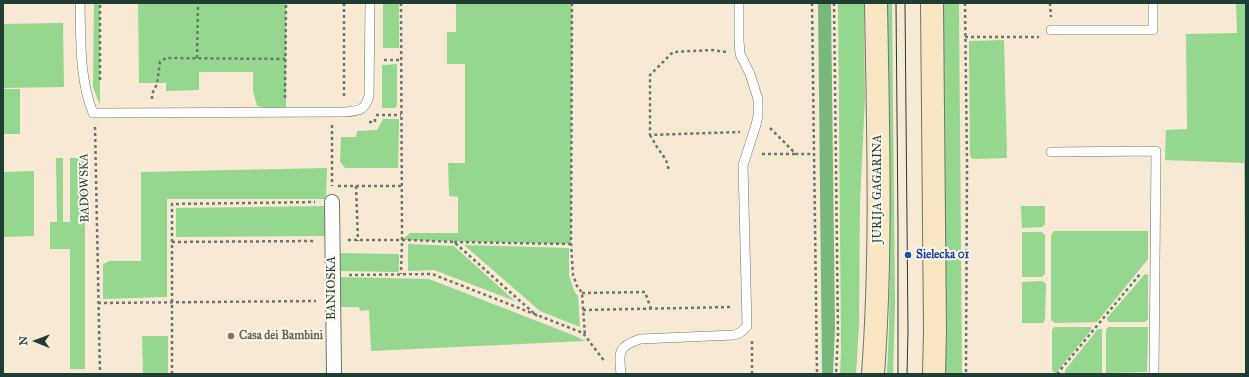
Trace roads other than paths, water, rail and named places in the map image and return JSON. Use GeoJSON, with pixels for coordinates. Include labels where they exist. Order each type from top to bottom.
{"type":"FeatureCollection","features":[{"type":"Feature","properties":{"kind":"main road","name":"JURIJA GAGARINA"},"geometry":{"type":"LineString","coordinates":[[873,374],[878,271],[876,3]]}},
{"type":"Feature","properties":{"kind":"main road"},"geometry":{"type":"LineString","coordinates":[[932,3],[935,331],[934,374]]}},
{"type":"Feature","properties":{"kind":"street","name":"BANIOSKA"},"geometry":{"type":"LineString","coordinates":[[332,202],[334,374]]}},
{"type":"Feature","properties":{"kind":"lane"},"geometry":{"type":"LineString","coordinates":[[80,3],[83,70],[89,101],[93,112],[344,112],[359,110],[366,105],[369,96],[370,3]]}},
{"type":"Feature","properties":{"kind":"lane"},"geometry":{"type":"LineString","coordinates":[[621,374],[621,351],[631,342],[640,339],[734,335],[741,332],[747,326],[743,171],[745,156],[758,116],[758,99],[750,74],[740,54],[739,3]]}},
{"type":"Feature","properties":{"kind":"lane"},"geometry":{"type":"LineString","coordinates":[[1051,30],[1153,30],[1153,3]]}},
{"type":"Feature","properties":{"kind":"lane"},"geometry":{"type":"LineString","coordinates":[[1050,152],[1156,151],[1154,374]]}},
{"type":"Feature","properties":{"kind":"tram line"},"geometry":{"type":"LineString","coordinates":[[896,3],[898,374]]}},
{"type":"Feature","properties":{"kind":"tram line"},"geometry":{"type":"LineString","coordinates":[[905,3],[908,332],[907,374]]}},
{"type":"Feature","properties":{"kind":"place","name":"Sielecka 01"},"geometry":{"type":"Point","coordinates":[908,255]}},
{"type":"Feature","properties":{"kind":"place","name":"Casa dei Bambini"},"geometry":{"type":"Point","coordinates":[231,336]}}]}
